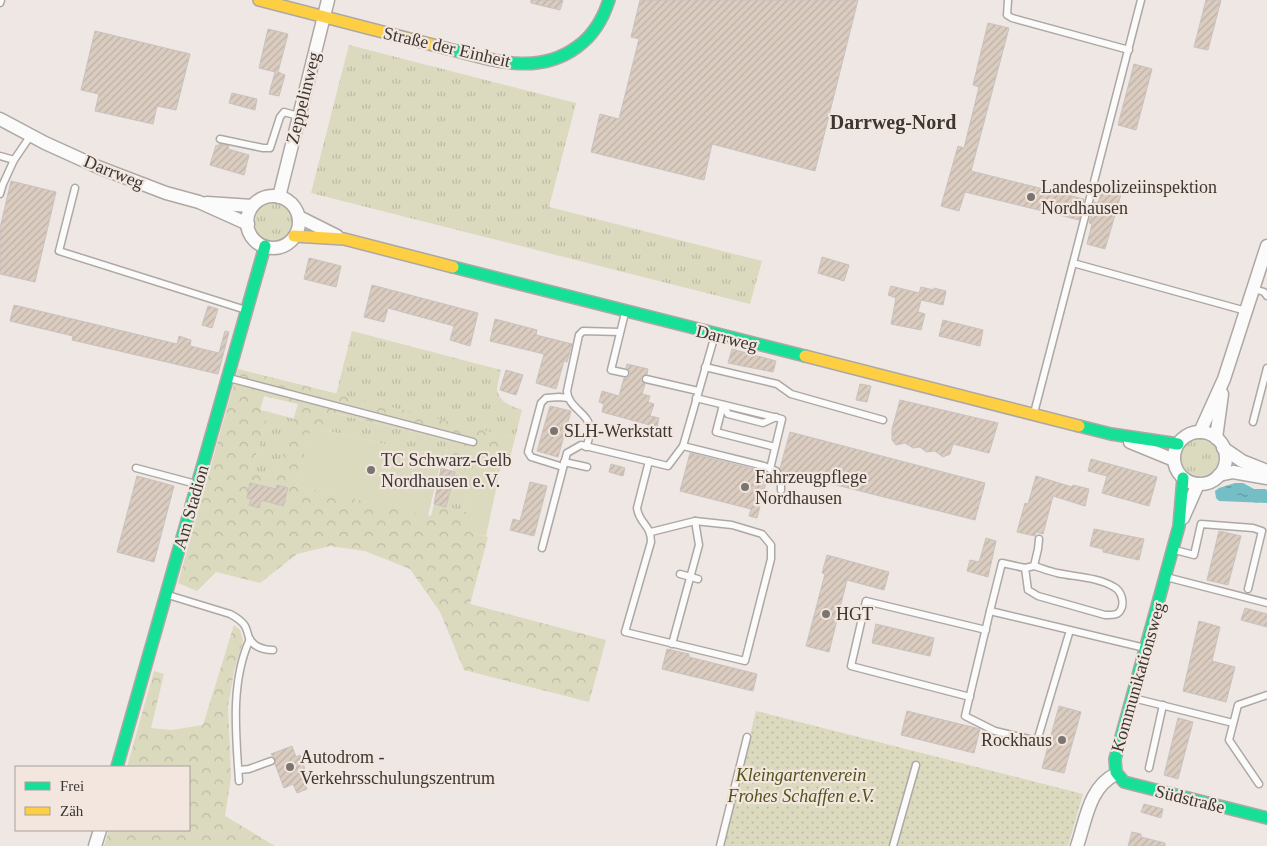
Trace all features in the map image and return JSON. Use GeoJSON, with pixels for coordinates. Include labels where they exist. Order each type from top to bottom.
{"type":"FeatureCollection","features":[{"type":"Feature","properties":{"kind":"street","name":"Straße der Einheit"},"geometry":{"type":"LineString","coordinates":[[259,0],[490,59],[509,63],[534,64],[572,52],[593,34],[607,8],[609,0]]}},
{"type":"Feature","properties":{"kind":"street","name":"Zeppelinweg"},"geometry":{"type":"LineString","coordinates":[[279,196],[328,0]]}},
{"type":"Feature","properties":{"kind":"street","name":"Darrweg"},"geometry":{"type":"LineString","coordinates":[[0,119],[116,174],[166,193],[199,202],[248,224]]}},
{"type":"Feature","properties":{"kind":"street","name":"Darrweg"},"geometry":{"type":"LineString","coordinates":[[199,202],[252,206],[263,198],[279,196],[292,204],[299,217],[344,240]]}},
{"type":"Feature","properties":{"kind":"street"},"geometry":{"type":"LineString","coordinates":[[252,206],[249,212],[248,224],[253,238],[265,246],[273,248],[281,246],[294,236],[297,231],[299,217]]}},
{"type":"Feature","properties":{"kind":"street","name":"Darrweg"},"geometry":{"type":"LineString","coordinates":[[294,236],[344,240],[1112,434],[1178,444]]}},
{"type":"Feature","properties":{"kind":"street","name":"Am Stadion"},"geometry":{"type":"LineString","coordinates":[[117,766],[265,246]]}},
{"type":"Feature","properties":{"kind":"street"},"geometry":{"type":"LineString","coordinates":[[1200,432],[1224,379],[1267,246]]}},
{"type":"Feature","properties":{"kind":"street"},"geometry":{"type":"LineString","coordinates":[[1224,379],[1220,443],[1225,464],[1219,475],[1213,480],[1198,484],[1183,478],[1176,467],[1174,454],[1178,444],[1188,435],[1200,432],[1209,434],[1220,443],[1242,461],[1267,471]]}},
{"type":"Feature","properties":{"kind":"street","name":"Darrweg"},"geometry":{"type":"LineString","coordinates":[[1112,434],[1174,460]]}},
{"type":"Feature","properties":{"kind":"street"},"geometry":{"type":"LineString","coordinates":[[1219,475],[1233,472],[1267,478]]}},
{"type":"Feature","properties":{"kind":"street","name":"Kommunikationsweg"},"geometry":{"type":"LineString","coordinates":[[1180,526],[1183,478]]}},
{"type":"Feature","properties":{"kind":"street","name":"Kommunikationsweg"},"geometry":{"type":"LineString","coordinates":[[1078,846],[1094,793],[1101,784],[1116,774],[1114,768],[1115,759],[1180,526],[1198,484]]}},
{"type":"Feature","properties":{"kind":"street","name":"Südstraße"},"geometry":{"type":"LineString","coordinates":[[1116,774],[1124,782],[1267,818]]}},
{"type":"Feature","properties":{"kind":"street"},"geometry":{"type":"LineString","coordinates":[[95,846],[100,831]]}},
{"type":"Feature","properties":{"kind":"lane"},"geometry":{"type":"LineString","coordinates":[[1008,0],[1008,15],[1012,18],[1129,50]]}},
{"type":"Feature","properties":{"kind":"lane"},"geometry":{"type":"LineString","coordinates":[[1034,414],[1141,0]]}},
{"type":"Feature","properties":{"kind":"lane"},"geometry":{"type":"LineString","coordinates":[[220,139],[270,148],[280,117],[284,112],[298,116]]}},
{"type":"Feature","properties":{"kind":"lane"},"geometry":{"type":"LineString","coordinates":[[0,194],[2,184],[14,160],[31,135]]}},
{"type":"Feature","properties":{"kind":"lane"},"geometry":{"type":"LineString","coordinates":[[0,156],[14,160]]}},
{"type":"Feature","properties":{"kind":"lane"},"geometry":{"type":"LineString","coordinates":[[75,188],[59,251],[247,311]]}},
{"type":"Feature","properties":{"kind":"lane"},"geometry":{"type":"LineString","coordinates":[[1073,263],[1247,311]]}},
{"type":"Feature","properties":{"kind":"lane"},"geometry":{"type":"LineString","coordinates":[[1254,289],[1264,292],[1267,296]]}},
{"type":"Feature","properties":{"kind":"lane"},"geometry":{"type":"LineString","coordinates":[[625,311],[611,370],[625,373]]}},
{"type":"Feature","properties":{"kind":"lane"},"geometry":{"type":"LineString","coordinates":[[586,447],[590,431],[589,421],[574,408],[568,398],[567,391],[579,335],[583,331],[590,330],[620,332]]}},
{"type":"Feature","properties":{"kind":"lane"},"geometry":{"type":"LineString","coordinates":[[542,548],[567,454],[581,446],[668,466],[682,446],[715,335]]}},
{"type":"Feature","properties":{"kind":"lane"},"geometry":{"type":"LineString","coordinates":[[705,367],[777,384],[791,394],[883,420]]}},
{"type":"Feature","properties":{"kind":"lane"},"geometry":{"type":"LineString","coordinates":[[1253,422],[1267,368]]}},
{"type":"Feature","properties":{"kind":"lane"},"geometry":{"type":"LineString","coordinates":[[228,378],[473,442]]}},
{"type":"Feature","properties":{"kind":"lane"},"geometry":{"type":"LineString","coordinates":[[646,379],[722,405],[782,419],[770,469]]}},
{"type":"Feature","properties":{"kind":"lane"},"geometry":{"type":"LineString","coordinates":[[568,398],[546,398],[541,403],[528,452],[531,457],[586,467]]}},
{"type":"Feature","properties":{"kind":"lane"},"geometry":{"type":"LineString","coordinates":[[722,405],[716,432],[775,447]]}},
{"type":"Feature","properties":{"kind":"lane"},"geometry":{"type":"LineString","coordinates":[[682,446],[776,471],[781,480],[781,490]]}},
{"type":"Feature","properties":{"kind":"lane"},"geometry":{"type":"LineString","coordinates":[[649,461],[637,508],[638,515],[651,532],[651,542],[625,632],[745,661],[771,559],[771,545],[762,534],[732,525],[695,520],[651,532]]}},
{"type":"Feature","properties":{"kind":"lane"},"geometry":{"type":"LineString","coordinates":[[136,468],[198,484]]}},
{"type":"Feature","properties":{"kind":"lane"},"geometry":{"type":"LineString","coordinates":[[672,644],[699,545],[695,520]]}},
{"type":"Feature","properties":{"kind":"lane"},"geometry":{"type":"LineString","coordinates":[[1174,550],[1194,555],[1201,524],[1253,528],[1262,531],[1248,589]]}},
{"type":"Feature","properties":{"kind":"lane"},"geometry":{"type":"LineString","coordinates":[[1034,566],[1039,540]]}},
{"type":"Feature","properties":{"kind":"lane"},"geometry":{"type":"LineString","coordinates":[[1025,568],[1028,590],[1038,596],[1105,615],[1115,615],[1120,612],[1121,594],[1115,587],[1099,581],[1056,573],[1034,566],[1025,568],[1002,563],[965,716],[995,730],[1037,741],[1070,630]]}},
{"type":"Feature","properties":{"kind":"lane"},"geometry":{"type":"LineString","coordinates":[[680,574],[698,579]]}},
{"type":"Feature","properties":{"kind":"lane"},"geometry":{"type":"LineString","coordinates":[[1166,577],[1267,603]]}},
{"type":"Feature","properties":{"kind":"lane"},"geometry":{"type":"LineString","coordinates":[[166,594],[230,614],[239,619],[246,628],[250,639],[258,647],[273,650]]}},
{"type":"Feature","properties":{"kind":"lane"},"geometry":{"type":"LineString","coordinates":[[970,697],[851,666],[866,601],[986,630]]}},
{"type":"Feature","properties":{"kind":"lane"},"geometry":{"type":"LineString","coordinates":[[990,611],[1146,648]]}},
{"type":"Feature","properties":{"kind":"lane"},"geometry":{"type":"LineString","coordinates":[[240,781],[237,686],[240,666],[250,639]]}},
{"type":"Feature","properties":{"kind":"lane"},"geometry":{"type":"LineString","coordinates":[[1259,784],[1229,740],[1238,705],[1267,695]]}},
{"type":"Feature","properties":{"kind":"lane"},"geometry":{"type":"LineString","coordinates":[[1132,698],[1233,723]]}},
{"type":"Feature","properties":{"kind":"lane"},"geometry":{"type":"LineString","coordinates":[[1149,768],[1163,705]]}},
{"type":"Feature","properties":{"kind":"lane"},"geometry":{"type":"LineString","coordinates":[[720,846],[747,737]]}},
{"type":"Feature","properties":{"kind":"lane"},"geometry":{"type":"LineString","coordinates":[[239,770],[249,769],[271,761]]}},
{"type":"Feature","properties":{"kind":"lane"},"geometry":{"type":"LineString","coordinates":[[893,846],[916,765]]}},
{"type":"Feature","properties":{"kind":"green space"},"geometry":{"type":"Polygon","coordinates":[[[349,45],[576,103],[549,207],[762,261],[750,304],[311,193],[349,45]]]}},
{"type":"Feature","properties":{"kind":"green space"},"geometry":{"type":"Polygon","coordinates":[[[274,200],[286,204],[292,210],[296,222],[292,234],[286,240],[274,244],[262,240],[256,234],[252,222],[256,210],[262,204],[274,200]]]}},
{"type":"Feature","properties":{"kind":"green space"},"geometry":{"type":"Polygon","coordinates":[[[352,331],[501,370],[497,388],[500,398],[506,403],[522,410],[515,438],[336,395],[352,331]]]}},
{"type":"Feature","properties":{"kind":"green space"},"geometry":{"type":"Polygon","coordinates":[[[238,369],[515,438],[508,466],[502,464],[503,456],[477,450],[468,488],[452,484],[455,460],[445,458],[449,441],[334,413],[329,431],[311,428],[297,486],[431,516],[434,504],[467,512],[463,530],[488,537],[470,604],[606,640],[589,702],[464,670],[440,612],[410,569],[365,551],[330,546],[297,554],[260,583],[216,572],[197,591],[178,583],[238,369]],[[264,396],[260,410],[269,412],[251,471],[276,478],[298,404],[264,396]]]}},
{"type":"Feature","properties":{"kind":"green space"},"geometry":{"type":"Polygon","coordinates":[[[269,412],[295,419],[276,478],[251,471],[269,412]]]}},
{"type":"Feature","properties":{"kind":"green space"},"geometry":{"type":"Polygon","coordinates":[[[333,413],[449,441],[445,458],[329,431],[333,413]]]}},
{"type":"Feature","properties":{"kind":"green space"},"geometry":{"type":"Polygon","coordinates":[[[311,427],[442,457],[428,516],[297,486],[311,427]]]}},
{"type":"Feature","properties":{"kind":"green space"},"geometry":{"type":"Polygon","coordinates":[[[1200,438],[1214,443],[1219,457],[1214,471],[1200,476],[1186,471],[1181,457],[1186,443],[1200,438]]]}},
{"type":"Feature","properties":{"kind":"green space"},"geometry":{"type":"Polygon","coordinates":[[[477,450],[503,456],[486,536],[462,530],[468,509],[463,508],[477,450]]]}},
{"type":"Feature","properties":{"kind":"green space"},"geometry":{"type":"Polygon","coordinates":[[[452,484],[468,488],[463,508],[468,509],[467,512],[446,507],[452,484]]]}},
{"type":"Feature","properties":{"kind":"green space"},"geometry":{"type":"Polygon","coordinates":[[[234,625],[240,630],[243,641],[234,671],[228,706],[231,777],[225,816],[275,846],[104,846],[109,831],[190,831],[190,766],[127,766],[154,671],[164,674],[151,728],[172,730],[203,725],[234,625]]]}},
{"type":"Feature","properties":{"kind":"green space","name":"Kleingartenverein Frohes Schaffen e.V."},"geometry":{"type":"Polygon","coordinates":[[[756,711],[1083,794],[1068,846],[723,846],[756,711]]]}},
{"type":"Feature","properties":{"kind":"water"},"geometry":{"type":"Polygon","coordinates":[[[1235,483],[1243,483],[1254,489],[1267,490],[1267,503],[1219,501],[1216,498],[1215,491],[1235,483]]]}},
{"type":"Feature","properties":{"kind":"building"},"geometry":{"type":"Polygon","coordinates":[[[531,0],[563,0],[560,10],[531,3],[531,0]]]}},
{"type":"Feature","properties":{"kind":"building"},"geometry":{"type":"Polygon","coordinates":[[[640,0],[858,0],[815,171],[712,144],[704,180],[591,152],[600,114],[619,119],[639,39],[631,37],[640,0]]]}},
{"type":"Feature","properties":{"kind":"building"},"geometry":{"type":"Polygon","coordinates":[[[1206,0],[1221,0],[1208,50],[1194,47],[1206,0]]]}},
{"type":"Feature","properties":{"kind":"building"},"geometry":{"type":"Polygon","coordinates":[[[988,23],[1009,28],[971,171],[1084,199],[1079,220],[965,192],[959,211],[941,206],[958,146],[964,148],[979,87],[973,85],[988,23]]]}},
{"type":"Feature","properties":{"kind":"building"},"geometry":{"type":"Polygon","coordinates":[[[268,29],[288,34],[278,72],[285,75],[279,96],[269,94],[275,72],[259,68],[268,29]]]}},
{"type":"Feature","properties":{"kind":"building"},"geometry":{"type":"Polygon","coordinates":[[[95,31],[190,54],[176,110],[157,106],[153,124],[95,111],[99,94],[81,90],[95,31]]]}},
{"type":"Feature","properties":{"kind":"building"},"geometry":{"type":"Polygon","coordinates":[[[1134,64],[1152,69],[1136,130],[1118,125],[1134,64]]]}},
{"type":"Feature","properties":{"kind":"building"},"geometry":{"type":"Polygon","coordinates":[[[232,93],[257,99],[255,110],[229,103],[232,93]]]}},
{"type":"Feature","properties":{"kind":"building"},"geometry":{"type":"Polygon","coordinates":[[[219,144],[229,146],[228,149],[249,155],[244,175],[210,165],[216,145],[218,146],[219,144]]]}},
{"type":"Feature","properties":{"kind":"building"},"geometry":{"type":"Polygon","coordinates":[[[11,181],[56,192],[35,282],[0,274],[0,228],[11,181]]]}},
{"type":"Feature","properties":{"kind":"building"},"geometry":{"type":"Polygon","coordinates":[[[1103,186],[1122,191],[1105,249],[1087,244],[1092,224],[1089,223],[1094,202],[1098,203],[1103,186]]]}},
{"type":"Feature","properties":{"kind":"building"},"geometry":{"type":"Polygon","coordinates":[[[822,257],[849,265],[844,281],[818,273],[822,257]]]}},
{"type":"Feature","properties":{"kind":"building"},"geometry":{"type":"Polygon","coordinates":[[[309,258],[341,266],[336,287],[304,279],[309,258]]]}},
{"type":"Feature","properties":{"kind":"building"},"geometry":{"type":"Polygon","coordinates":[[[372,285],[478,313],[470,346],[450,340],[454,326],[388,308],[384,322],[364,317],[372,285]]]}},
{"type":"Feature","properties":{"kind":"building"},"geometry":{"type":"Polygon","coordinates":[[[891,286],[919,293],[921,287],[946,291],[943,305],[921,300],[918,312],[925,314],[921,330],[891,324],[896,298],[888,295],[891,286]]]}},
{"type":"Feature","properties":{"kind":"building"},"geometry":{"type":"Polygon","coordinates":[[[14,305],[177,344],[179,336],[191,340],[190,346],[219,353],[225,331],[229,332],[218,374],[72,340],[73,336],[10,321],[14,305]]]}},
{"type":"Feature","properties":{"kind":"building"},"geometry":{"type":"Polygon","coordinates":[[[208,306],[218,309],[212,328],[202,325],[208,306]]]}},
{"type":"Feature","properties":{"kind":"building"},"geometry":{"type":"Polygon","coordinates":[[[495,319],[537,330],[536,335],[572,344],[567,362],[564,361],[556,389],[536,383],[544,354],[490,341],[495,319]]]}},
{"type":"Feature","properties":{"kind":"building"},"geometry":{"type":"Polygon","coordinates":[[[943,320],[983,330],[980,346],[939,336],[943,320]]]}},
{"type":"Feature","properties":{"kind":"building"},"geometry":{"type":"Polygon","coordinates":[[[732,349],[776,361],[773,372],[728,363],[732,349]]]}},
{"type":"Feature","properties":{"kind":"building"},"geometry":{"type":"Polygon","coordinates":[[[627,364],[648,369],[647,374],[641,377],[641,381],[645,384],[642,394],[650,396],[648,402],[654,404],[650,416],[659,418],[657,427],[602,412],[604,404],[599,402],[602,391],[619,396],[624,378],[630,375],[630,371],[626,368],[627,364]]]}},
{"type":"Feature","properties":{"kind":"building"},"geometry":{"type":"Polygon","coordinates":[[[506,370],[523,375],[516,395],[500,390],[506,370]]]}},
{"type":"Feature","properties":{"kind":"building"},"geometry":{"type":"Polygon","coordinates":[[[860,384],[871,386],[867,402],[856,400],[860,384]]]}},
{"type":"Feature","properties":{"kind":"building"},"geometry":{"type":"Polygon","coordinates":[[[900,400],[998,423],[989,453],[953,444],[950,454],[943,457],[935,451],[926,452],[920,447],[913,448],[905,443],[896,445],[892,440],[892,429],[900,400]]]}},
{"type":"Feature","properties":{"kind":"building","name":"SLH-Werkstatt"},"geometry":{"type":"Polygon","coordinates":[[[550,406],[571,411],[558,457],[537,451],[550,406]]]}},
{"type":"Feature","properties":{"kind":"building"},"geometry":{"type":"Polygon","coordinates":[[[790,432],[985,483],[975,520],[781,471],[780,468],[790,432]]]}},
{"type":"Feature","properties":{"kind":"building"},"geometry":{"type":"Polygon","coordinates":[[[690,453],[768,474],[757,518],[749,516],[751,509],[680,491],[690,453]]]}},
{"type":"Feature","properties":{"kind":"building"},"geometry":{"type":"Polygon","coordinates":[[[1091,459],[1157,477],[1149,506],[1102,493],[1107,476],[1088,471],[1091,459]]]}},
{"type":"Feature","properties":{"kind":"building"},"geometry":{"type":"Polygon","coordinates":[[[611,464],[625,468],[623,476],[609,472],[611,464]]]}},
{"type":"Feature","properties":{"kind":"building"},"geometry":{"type":"Polygon","coordinates":[[[441,468],[455,472],[446,507],[434,504],[441,468]]]}},
{"type":"Feature","properties":{"kind":"building"},"geometry":{"type":"Polygon","coordinates":[[[137,476],[174,486],[154,562],[117,552],[137,476]]]}},
{"type":"Feature","properties":{"kind":"building"},"geometry":{"type":"Polygon","coordinates":[[[1036,476],[1072,487],[1073,485],[1089,489],[1085,506],[1053,496],[1043,534],[1036,532],[1035,536],[1017,532],[1025,503],[1028,504],[1036,476]]]}},
{"type":"Feature","properties":{"kind":"building"},"geometry":{"type":"Polygon","coordinates":[[[530,482],[547,486],[534,536],[510,530],[513,519],[520,521],[530,482]]]}},
{"type":"Feature","properties":{"kind":"building"},"geometry":{"type":"Polygon","coordinates":[[[250,483],[276,489],[277,485],[288,488],[283,506],[265,501],[261,501],[259,508],[249,505],[251,499],[247,498],[250,483]]]}},
{"type":"Feature","properties":{"kind":"building"},"geometry":{"type":"Polygon","coordinates":[[[1094,529],[1144,539],[1139,560],[1103,552],[1103,549],[1090,546],[1094,529]]]}},
{"type":"Feature","properties":{"kind":"building"},"geometry":{"type":"Polygon","coordinates":[[[1219,531],[1241,536],[1228,585],[1207,580],[1219,531]]]}},
{"type":"Feature","properties":{"kind":"building"},"geometry":{"type":"Polygon","coordinates":[[[986,538],[996,541],[988,577],[967,571],[970,560],[979,562],[986,538]]]}},
{"type":"Feature","properties":{"kind":"building"},"geometry":{"type":"Polygon","coordinates":[[[827,555],[889,572],[884,590],[847,580],[829,652],[806,646],[825,574],[822,573],[827,555]]]}},
{"type":"Feature","properties":{"kind":"building"},"geometry":{"type":"Polygon","coordinates":[[[1245,608],[1267,614],[1267,627],[1241,620],[1245,608]]]}},
{"type":"Feature","properties":{"kind":"building"},"geometry":{"type":"Polygon","coordinates":[[[1199,621],[1220,627],[1212,661],[1235,667],[1226,702],[1183,691],[1199,621]]]}},
{"type":"Feature","properties":{"kind":"building"},"geometry":{"type":"Polygon","coordinates":[[[876,624],[934,638],[930,656],[872,643],[876,624]]]}},
{"type":"Feature","properties":{"kind":"building"},"geometry":{"type":"Polygon","coordinates":[[[667,649],[689,654],[689,657],[757,674],[753,691],[662,669],[667,649]]]}},
{"type":"Feature","properties":{"kind":"building","name":"Rockhaus"},"geometry":{"type":"Polygon","coordinates":[[[1059,706],[1081,712],[1064,773],[1042,768],[1059,706]]]}},
{"type":"Feature","properties":{"kind":"building"},"geometry":{"type":"Polygon","coordinates":[[[907,711],[980,729],[974,753],[901,735],[907,711]]]}},
{"type":"Feature","properties":{"kind":"building"},"geometry":{"type":"Polygon","coordinates":[[[1178,718],[1193,722],[1178,779],[1164,775],[1178,718]]]}},
{"type":"Feature","properties":{"kind":"building","name":"Autodrom - Verkehrsschulungszentrum"},"geometry":{"type":"Polygon","coordinates":[[[292,746],[296,757],[300,755],[308,778],[303,780],[307,789],[297,793],[293,784],[284,788],[275,759],[271,754],[292,746]]]}},
{"type":"Feature","properties":{"kind":"building"},"geometry":{"type":"Polygon","coordinates":[[[1144,804],[1163,809],[1161,818],[1141,812],[1144,804]]]}},
{"type":"Feature","properties":{"kind":"building"},"geometry":{"type":"Polygon","coordinates":[[[1132,832],[1141,834],[1141,837],[1165,843],[1165,846],[1128,846],[1132,832]]]}},
{"type":"Feature","properties":{"kind":"traffic: fast"},"geometry":{"type":"LineString","coordinates":[[441,47],[511,63],[528,64],[544,62],[561,56],[577,47],[588,37],[601,20],[609,0]]}},
{"type":"Feature","properties":{"kind":"traffic: fast"},"geometry":{"type":"LineString","coordinates":[[117,766],[265,246]]}},
{"type":"Feature","properties":{"kind":"traffic: fast"},"geometry":{"type":"LineString","coordinates":[[453,267],[805,356]]}},
{"type":"Feature","properties":{"kind":"traffic: fast"},"geometry":{"type":"LineString","coordinates":[[1079,426],[1111,434],[1178,444]]}},
{"type":"Feature","properties":{"kind":"traffic: fast"},"geometry":{"type":"LineString","coordinates":[[1183,478],[1179,526],[1115,759],[1116,772],[1124,782],[1267,818]]}},
{"type":"Feature","properties":{"kind":"traffic: slow"},"geometry":{"type":"LineString","coordinates":[[259,0],[441,47]]}},
{"type":"Feature","properties":{"kind":"traffic: slow"},"geometry":{"type":"LineString","coordinates":[[294,236],[344,239],[453,267]]}},
{"type":"Feature","properties":{"kind":"traffic: slow"},"geometry":{"type":"LineString","coordinates":[[805,356],[1079,426]]}},
{"type":"Feature","properties":{"kind":"place","name":"Landespolizeiinspektion Nordhausen"},"geometry":{"type":"Point","coordinates":[1031,197]}},
{"type":"Feature","properties":{"kind":"place","name":"SLH-Werkstatt"},"geometry":{"type":"Point","coordinates":[554,431]}},
{"type":"Feature","properties":{"kind":"place","name":"TC Schwarz-Gelb Nordhausen e.V."},"geometry":{"type":"Point","coordinates":[371,470]}},
{"type":"Feature","properties":{"kind":"place","name":"Fahrzeugpflege Nordhausen"},"geometry":{"type":"Point","coordinates":[745,487]}},
{"type":"Feature","properties":{"kind":"place","name":"HGT"},"geometry":{"type":"Point","coordinates":[826,614]}},
{"type":"Feature","properties":{"kind":"place","name":"Rockhaus"},"geometry":{"type":"Point","coordinates":[1062,740]}},
{"type":"Feature","properties":{"kind":"place","name":"Autodrom - Verkehrsschulungszentrum"},"geometry":{"type":"Point","coordinates":[290,767]}},
{"type":"Feature","properties":{"kind":"district","name":"Darrweg-Nord"},"geometry":{"type":"Point","coordinates":[893,122]}}]}
